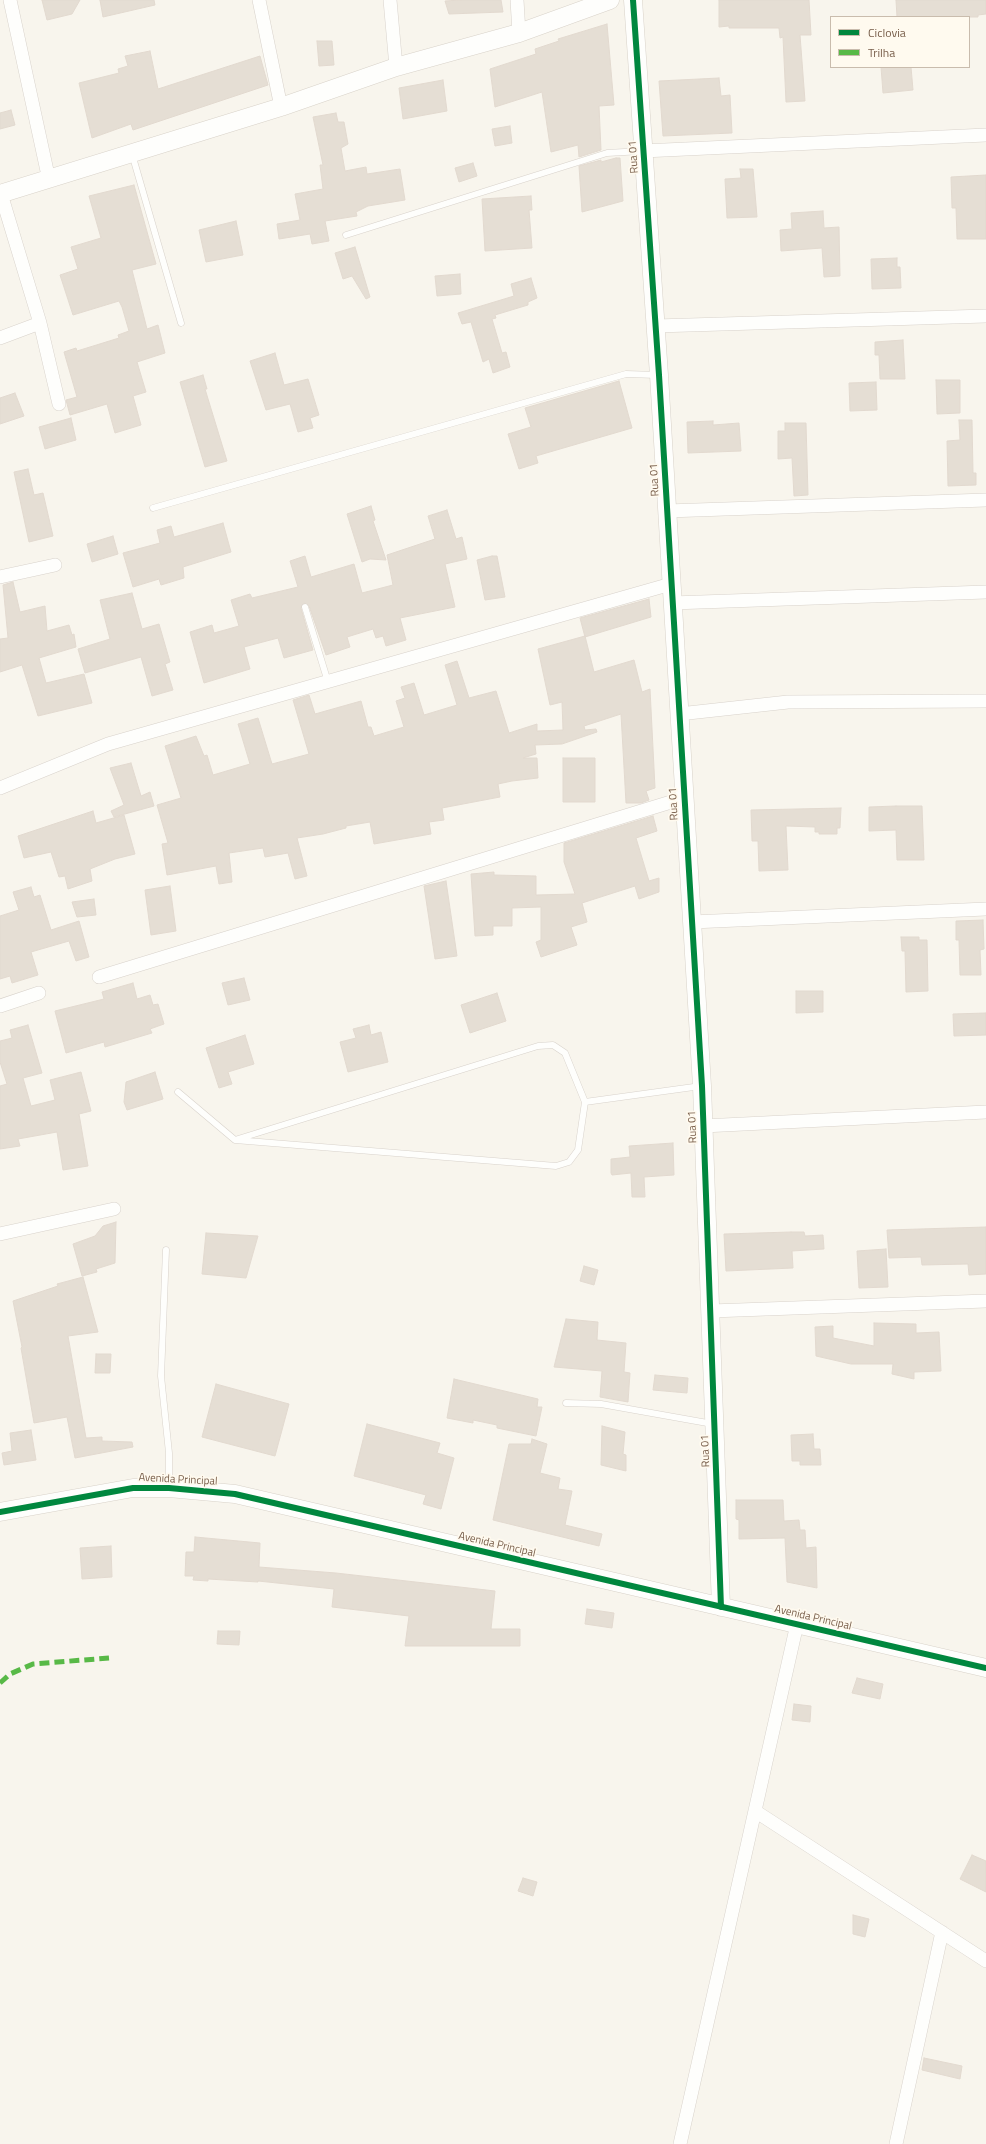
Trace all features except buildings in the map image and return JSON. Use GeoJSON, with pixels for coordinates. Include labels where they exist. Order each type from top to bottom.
{"type":"FeatureCollection","features":[{"type":"Feature","properties":{"kind":"street"},"geometry":{"type":"LineString","coordinates":[[10,0],[49,180]]}},
{"type":"Feature","properties":{"kind":"street"},"geometry":{"type":"LineString","coordinates":[[259,0],[281,107]]}},
{"type":"Feature","properties":{"kind":"street"},"geometry":{"type":"LineString","coordinates":[[390,0],[396,67]]}},
{"type":"Feature","properties":{"kind":"street"},"geometry":{"type":"LineString","coordinates":[[517,0],[519,33]]}},
{"type":"Feature","properties":{"kind":"street"},"geometry":{"type":"LineString","coordinates":[[59,404],[40,323],[1,194],[281,107],[396,67],[519,33],[610,0]]}},
{"type":"Feature","properties":{"kind":"street","name":"Rua 01"},"geometry":{"type":"LineString","coordinates":[[633,0],[656,326],[702,1086],[721,1607]]}},
{"type":"Feature","properties":{"kind":"street"},"geometry":{"type":"LineString","coordinates":[[644,151],[986,135]]}},
{"type":"Feature","properties":{"kind":"street"},"geometry":{"type":"LineString","coordinates":[[656,326],[986,316]]}},
{"type":"Feature","properties":{"kind":"street"},"geometry":{"type":"LineString","coordinates":[[0,338],[40,323]]}},
{"type":"Feature","properties":{"kind":"street"},"geometry":{"type":"LineString","coordinates":[[667,511],[986,500]]}},
{"type":"Feature","properties":{"kind":"street"},"geometry":{"type":"LineString","coordinates":[[0,577],[55,565]]}},
{"type":"Feature","properties":{"kind":"street"},"geometry":{"type":"LineString","coordinates":[[0,788],[108,744],[671,584]]}},
{"type":"Feature","properties":{"kind":"street"},"geometry":{"type":"LineString","coordinates":[[672,603],[986,592]]}},
{"type":"Feature","properties":{"kind":"street"},"geometry":{"type":"LineString","coordinates":[[679,714],[788,702],[986,701]]}},
{"type":"Feature","properties":{"kind":"street"},"geometry":{"type":"LineString","coordinates":[[99,977],[684,798]]}},
{"type":"Feature","properties":{"kind":"street"},"geometry":{"type":"LineString","coordinates":[[692,922],[986,909]]}},
{"type":"Feature","properties":{"kind":"street"},"geometry":{"type":"LineString","coordinates":[[0,1006],[39,993]]}},
{"type":"Feature","properties":{"kind":"street"},"geometry":{"type":"LineString","coordinates":[[703,1126],[986,1112]]}},
{"type":"Feature","properties":{"kind":"street"},"geometry":{"type":"LineString","coordinates":[[0,1234],[114,1209]]}},
{"type":"Feature","properties":{"kind":"street"},"geometry":{"type":"LineString","coordinates":[[711,1312],[986,1301]]}},
{"type":"Feature","properties":{"kind":"street","name":"Avenida Principal"},"geometry":{"type":"LineString","coordinates":[[0,1512],[133,1488],[170,1488],[235,1494],[986,1668]]}},
{"type":"Feature","properties":{"kind":"street"},"geometry":{"type":"LineString","coordinates":[[680,2144],[797,1624]]}},
{"type":"Feature","properties":{"kind":"street"},"geometry":{"type":"LineString","coordinates":[[755,1812],[986,1961]]}},
{"type":"Feature","properties":{"kind":"street"},"geometry":{"type":"LineString","coordinates":[[896,2144],[942,1932]]}},
{"type":"Feature","properties":{"kind":"lane"},"geometry":{"type":"LineString","coordinates":[[346,234],[607,153],[644,151]]}},
{"type":"Feature","properties":{"kind":"lane"},"geometry":{"type":"LineString","coordinates":[[132,154],[181,323]]}},
{"type":"Feature","properties":{"kind":"lane"},"geometry":{"type":"LineString","coordinates":[[153,508],[626,374],[659,375]]}},
{"type":"Feature","properties":{"kind":"lane"},"geometry":{"type":"LineString","coordinates":[[305,607],[328,682]]}},
{"type":"Feature","properties":{"kind":"lane"},"geometry":{"type":"LineString","coordinates":[[178,1092],[235,1140],[556,1166],[570,1162],[578,1150],[585,1102],[565,1053],[553,1045],[538,1046],[235,1140]]}},
{"type":"Feature","properties":{"kind":"lane"},"geometry":{"type":"LineString","coordinates":[[585,1102],[702,1086]]}},
{"type":"Feature","properties":{"kind":"lane"},"geometry":{"type":"LineString","coordinates":[[166,1250],[161,1376],[170,1488]]}},
{"type":"Feature","properties":{"kind":"lane"},"geometry":{"type":"LineString","coordinates":[[566,1403],[601,1404],[715,1424]]}},
{"type":"Feature","properties":{"kind":"marked path"},"geometry":{"type":"LineString","coordinates":[[0,1683],[10,1674],[33,1664],[109,1658]]}},
{"type":"Feature","properties":{"kind":"cycle path"},"geometry":{"type":"LineString","coordinates":[[633,0],[659,375],[702,1086],[721,1607]]}},
{"type":"Feature","properties":{"kind":"cycle path"},"geometry":{"type":"LineString","coordinates":[[0,1512],[133,1488],[169,1488],[235,1494],[986,1668]]}}]}
